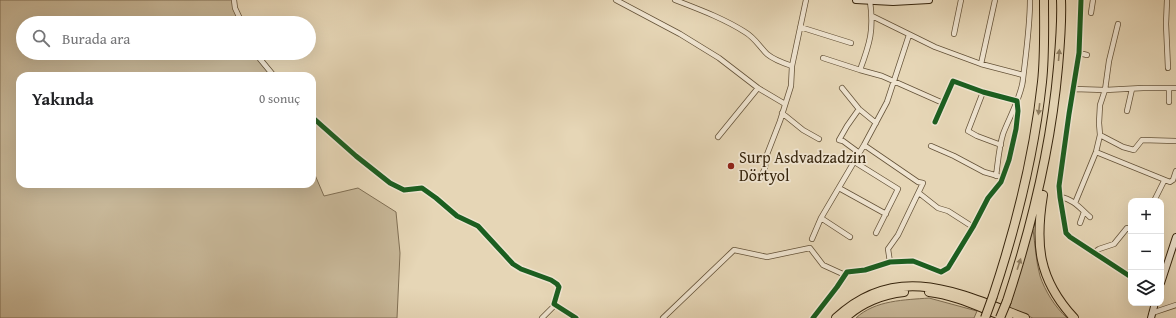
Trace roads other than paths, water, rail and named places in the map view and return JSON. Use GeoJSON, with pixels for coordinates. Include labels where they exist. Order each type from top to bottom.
{"type":"FeatureCollection","features":[{"type":"Feature","properties":{"kind":"highway"},"geometry":{"type":"LineString","coordinates":[[985,318],[1008,252],[1036,133],[1042,81],[1044,0]]}},
{"type":"Feature","properties":{"kind":"highway"},"geometry":{"type":"LineString","coordinates":[[1061,0],[1062,20],[1052,135],[1039,220],[1038,238],[1040,256],[1045,273],[1064,308],[1074,318]]}},
{"type":"Feature","properties":{"kind":"highway"},"geometry":{"type":"LineString","coordinates":[[1000,318],[1022,256],[1039,191],[1050,136],[1057,82]]}},
{"type":"Feature","properties":{"kind":"highway"},"geometry":{"type":"LineString","coordinates":[[836,318],[857,302],[874,293],[892,288],[915,285],[939,288],[962,294],[1025,318]]}},
{"type":"Feature","properties":{"kind":"highway"},"geometry":{"type":"LineString","coordinates":[[845,318],[860,306],[876,299],[894,293],[915,291],[937,293],[1008,318]]}},
{"type":"Feature","properties":{"kind":"street"},"geometry":{"type":"LineString","coordinates":[[234,0],[235,8],[239,16]]}},
{"type":"Feature","properties":{"kind":"street"},"geometry":{"type":"LineString","coordinates":[[616,0],[667,26],[712,54],[758,88],[785,104]]}},
{"type":"Feature","properties":{"kind":"street"},"geometry":{"type":"LineString","coordinates":[[675,0],[746,32],[756,40],[767,54],[778,61],[792,66]]}},
{"type":"Feature","properties":{"kind":"street"},"geometry":{"type":"LineString","coordinates":[[760,179],[765,168],[766,157],[791,86],[792,66],[806,0]]}},
{"type":"Feature","properties":{"kind":"street"},"geometry":{"type":"LineString","coordinates":[[856,0],[893,2],[929,0]]}},
{"type":"Feature","properties":{"kind":"street"},"geometry":{"type":"LineString","coordinates":[[954,34],[961,0]]}},
{"type":"Feature","properties":{"kind":"street"},"geometry":{"type":"LineString","coordinates":[[982,64],[995,0]]}},
{"type":"Feature","properties":{"kind":"street"},"geometry":{"type":"LineString","coordinates":[[996,176],[1003,135],[1017,101],[1023,79],[1030,0]]}},
{"type":"Feature","properties":{"kind":"street"},"geometry":{"type":"LineString","coordinates":[[1081,0],[1079,53],[1074,88],[1068,114],[1060,186],[1060,197],[1066,233],[1128,275]]}},
{"type":"Feature","properties":{"kind":"street"},"geometry":{"type":"LineString","coordinates":[[1091,13],[1093,0]]}},
{"type":"Feature","properties":{"kind":"street"},"geometry":{"type":"LineString","coordinates":[[1168,0],[1166,24],[1168,68]]}},
{"type":"Feature","properties":{"kind":"street"},"geometry":{"type":"LineString","coordinates":[[860,70],[870,42],[872,16],[870,1]]}},
{"type":"Feature","properties":{"kind":"street"},"geometry":{"type":"LineString","coordinates":[[872,16],[935,48],[982,64],[1023,75]]}},
{"type":"Feature","properties":{"kind":"street"},"geometry":{"type":"LineString","coordinates":[[1075,203],[1096,152],[1100,135],[1100,105],[1105,90],[1109,61],[1118,24]]}},
{"type":"Feature","properties":{"kind":"street"},"geometry":{"type":"LineString","coordinates":[[800,27],[851,43]]}},
{"type":"Feature","properties":{"kind":"street"},"geometry":{"type":"LineString","coordinates":[[812,239],[821,218],[858,152],[864,145],[887,102],[909,36]]}},
{"type":"Feature","properties":{"kind":"street"},"geometry":{"type":"LineString","coordinates":[[1079,53],[1087,55]]}},
{"type":"Feature","properties":{"kind":"street"},"geometry":{"type":"LineString","coordinates":[[824,58],[894,80],[943,103]]}},
{"type":"Feature","properties":{"kind":"street"},"geometry":{"type":"LineString","coordinates":[[261,60],[271,72]]}},
{"type":"Feature","properties":{"kind":"street"},"geometry":{"type":"LineString","coordinates":[[934,122],[953,81],[983,92],[1017,101]]}},
{"type":"Feature","properties":{"kind":"street"},"geometry":{"type":"LineString","coordinates":[[718,137],[758,88]]}},
{"type":"Feature","properties":{"kind":"street"},"geometry":{"type":"LineString","coordinates":[[842,88],[859,109],[876,123]]}},
{"type":"Feature","properties":{"kind":"street"},"geometry":{"type":"LineString","coordinates":[[1074,88],[1105,90],[1132,88],[1176,88]]}},
{"type":"Feature","properties":{"kind":"street"},"geometry":{"type":"LineString","coordinates":[[1127,111],[1132,88]]}},
{"type":"Feature","properties":{"kind":"street"},"geometry":{"type":"LineString","coordinates":[[1169,88],[1169,102]]}},
{"type":"Feature","properties":{"kind":"street"},"geometry":{"type":"LineString","coordinates":[[983,92],[968,130],[977,136],[1001,145]]}},
{"type":"Feature","properties":{"kind":"street"},"geometry":{"type":"LineString","coordinates":[[813,318],[847,272],[865,270],[890,262],[913,261],[941,272],[948,268],[973,227],[988,198],[1001,182],[1009,160],[1016,129],[1018,111],[1017,101]]}},
{"type":"Feature","properties":{"kind":"street"},"geometry":{"type":"LineString","coordinates":[[858,152],[843,141],[839,140],[859,109]]}},
{"type":"Feature","properties":{"kind":"street"},"geometry":{"type":"LineString","coordinates":[[782,112],[803,130],[819,139]]}},
{"type":"Feature","properties":{"kind":"street"},"geometry":{"type":"LineString","coordinates":[[316,121],[356,156],[395,186],[404,190],[422,188],[457,216],[478,226],[513,264],[521,269],[555,282],[559,287],[554,306],[542,318]]}},
{"type":"Feature","properties":{"kind":"street"},"geometry":{"type":"LineString","coordinates":[[1100,135],[1123,147],[1134,150],[1142,140],[1176,141]]}},
{"type":"Feature","properties":{"kind":"street"},"geometry":{"type":"LineString","coordinates":[[864,145],[918,182],[923,183],[898,235],[888,249],[890,262]]}},
{"type":"Feature","properties":{"kind":"street"},"geometry":{"type":"LineString","coordinates":[[931,146],[984,172],[996,176],[1003,176]]}},
{"type":"Feature","properties":{"kind":"street"},"geometry":{"type":"LineString","coordinates":[[1096,152],[1164,181],[1170,182],[1173,180],[1176,171]]}},
{"type":"Feature","properties":{"kind":"street"},"geometry":{"type":"LineString","coordinates":[[853,161],[898,189],[876,233]]}},
{"type":"Feature","properties":{"kind":"street"},"geometry":{"type":"LineString","coordinates":[[1156,198],[1164,181]]}},
{"type":"Feature","properties":{"kind":"street"},"geometry":{"type":"LineString","coordinates":[[839,188],[886,214]]}},
{"type":"Feature","properties":{"kind":"street"},"geometry":{"type":"LineString","coordinates":[[919,193],[938,208],[948,211],[973,227]]}},
{"type":"Feature","properties":{"kind":"street"},"geometry":{"type":"LineString","coordinates":[[1060,197],[1067,198],[1075,203],[1090,217]]}},
{"type":"Feature","properties":{"kind":"street"},"geometry":{"type":"LineString","coordinates":[[1080,223],[1084,212]]}},
{"type":"Feature","properties":{"kind":"street"},"geometry":{"type":"LineString","coordinates":[[821,218],[850,237]]}},
{"type":"Feature","properties":{"kind":"street"},"geometry":{"type":"LineString","coordinates":[[1094,253],[1099,249],[1114,244],[1128,228]]}},
{"type":"Feature","properties":{"kind":"street"},"geometry":{"type":"LineString","coordinates":[[1164,274],[1176,237]]}},
{"type":"Feature","properties":{"kind":"street"},"geometry":{"type":"LineString","coordinates":[[663,318],[734,250],[767,257],[810,248],[823,265],[845,275]]}},
{"type":"Feature","properties":{"kind":"street"},"geometry":{"type":"LineString","coordinates":[[554,304],[576,318]]}},
{"type":"Feature","properties":{"kind":"street"},"geometry":{"type":"LineString","coordinates":[[1152,316],[1176,305]]}},
{"type":"Feature","properties":{"kind":"street"},"geometry":{"type":"LineString","coordinates":[[1152,316],[1154,306]]}},
{"type":"Feature","properties":{"kind":"place","name":"Surp Asdvadzadzin Dörtyol"},"geometry":{"type":"Point","coordinates":[731,166]}}]}
